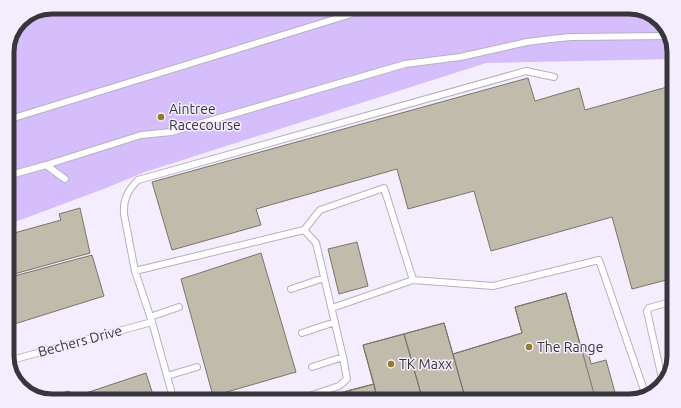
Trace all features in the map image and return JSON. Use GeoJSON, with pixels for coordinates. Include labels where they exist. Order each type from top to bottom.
{"type":"FeatureCollection","features":[{"type":"Feature","properties":{"kind":"lane"},"geometry":{"type":"LineString","coordinates":[[14,118],[351,14]]}},
{"type":"Feature","properties":{"kind":"lane"},"geometry":{"type":"LineString","coordinates":[[14,174],[141,135],[171,132],[405,64],[460,57],[527,42],[551,39],[571,37],[663,36]]}},
{"type":"Feature","properties":{"kind":"lane"},"geometry":{"type":"LineString","coordinates":[[172,394],[151,319],[135,271],[124,205],[130,188],[138,180],[526,71],[554,77]]}},
{"type":"Feature","properties":{"kind":"lane"},"geometry":{"type":"LineString","coordinates":[[46,165],[65,179]]}},
{"type":"Feature","properties":{"kind":"lane"},"geometry":{"type":"LineString","coordinates":[[135,271],[304,230],[320,210],[384,188],[413,280]]}},
{"type":"Feature","properties":{"kind":"lane"},"geometry":{"type":"LineString","coordinates":[[304,230],[316,243],[347,379],[339,386],[315,394]]}},
{"type":"Feature","properties":{"kind":"lane"},"geometry":{"type":"LineString","coordinates":[[332,308],[413,280],[492,286],[599,260],[644,391]]}},
{"type":"Feature","properties":{"kind":"lane"},"geometry":{"type":"LineString","coordinates":[[291,290],[324,278]]}},
{"type":"Feature","properties":{"kind":"lane"},"geometry":{"type":"LineString","coordinates":[[661,376],[647,311],[649,308],[667,303]]}},
{"type":"Feature","properties":{"kind":"lane","name":"Bechers Drive"},"geometry":{"type":"LineString","coordinates":[[14,359],[151,319],[180,307]]}},
{"type":"Feature","properties":{"kind":"lane"},"geometry":{"type":"LineString","coordinates":[[302,333],[335,322]]}},
{"type":"Feature","properties":{"kind":"lane"},"geometry":{"type":"LineString","coordinates":[[312,367],[343,357]]}},
{"type":"Feature","properties":{"kind":"lane"},"geometry":{"type":"LineString","coordinates":[[167,376],[197,367]]}},
{"type":"Feature","properties":{"kind":"shaded area","name":"Aintree Racecourse"},"geometry":{"type":"Polygon","coordinates":[[[52,14],[634,14],[644,17],[654,23],[661,31],[665,40],[667,59],[486,63],[145,172],[14,222],[14,50],[15,42],[20,31],[31,20],[37,17],[52,14]]]}},
{"type":"Feature","properties":{"kind":"building"},"geometry":{"type":"Polygon","coordinates":[[[528,78],[535,101],[579,88],[585,110],[667,87],[667,280],[632,289],[612,217],[491,251],[474,191],[408,209],[397,169],[256,209],[261,225],[172,250],[152,182],[528,78]]]}},
{"type":"Feature","properties":{"kind":"building"},"geometry":{"type":"Polygon","coordinates":[[[80,208],[90,253],[14,274],[14,233],[61,220],[59,214],[80,208]]]}},
{"type":"Feature","properties":{"kind":"building"},"geometry":{"type":"Polygon","coordinates":[[[357,242],[368,286],[339,294],[328,249],[357,242]]]}},
{"type":"Feature","properties":{"kind":"building"},"geometry":{"type":"Polygon","coordinates":[[[261,253],[296,372],[220,394],[212,394],[181,279],[261,253]]]}},
{"type":"Feature","properties":{"kind":"building"},"geometry":{"type":"Polygon","coordinates":[[[92,255],[104,296],[14,324],[14,276],[92,255]]]}},
{"type":"Feature","properties":{"kind":"building"},"geometry":{"type":"Polygon","coordinates":[[[566,293],[581,348],[587,346],[591,364],[606,360],[615,394],[338,394],[374,384],[363,345],[444,323],[453,354],[522,333],[515,307],[566,293]]]}},
{"type":"Feature","properties":{"kind":"building","name":"The Range"},"geometry":{"type":"Polygon","coordinates":[[[566,293],[594,394],[464,394],[453,354],[522,333],[515,307],[566,293]]]}},
{"type":"Feature","properties":{"kind":"building"},"geometry":{"type":"Polygon","coordinates":[[[444,323],[464,394],[421,394],[404,334],[444,323]]]}},
{"type":"Feature","properties":{"kind":"building","name":"TK Maxx"},"geometry":{"type":"Polygon","coordinates":[[[404,334],[421,394],[376,394],[363,345],[404,334]]]}},
{"type":"Feature","properties":{"kind":"building"},"geometry":{"type":"Polygon","coordinates":[[[146,373],[153,394],[83,394],[146,373]]]}},
{"type":"Feature","properties":{"kind":"building"},"geometry":{"type":"Polygon","coordinates":[[[374,384],[376,394],[351,394],[350,390],[374,384]]]}},
{"type":"Feature","properties":{"kind":"building"},"geometry":{"type":"Polygon","coordinates":[[[350,390],[351,394],[336,394],[350,390]]]}},
{"type":"Feature","properties":{"kind":"building"},"geometry":{"type":"Polygon","coordinates":[[[69,391],[70,394],[59,394],[69,391]]]}},
{"type":"Feature","properties":{"kind":"place","name":"Aintree Racecourse"},"geometry":{"type":"Point","coordinates":[161,117]}},
{"type":"Feature","properties":{"kind":"place","name":"The Range"},"geometry":{"type":"Point","coordinates":[529,347]}},
{"type":"Feature","properties":{"kind":"place","name":"TK Maxx"},"geometry":{"type":"Point","coordinates":[391,364]}}]}
